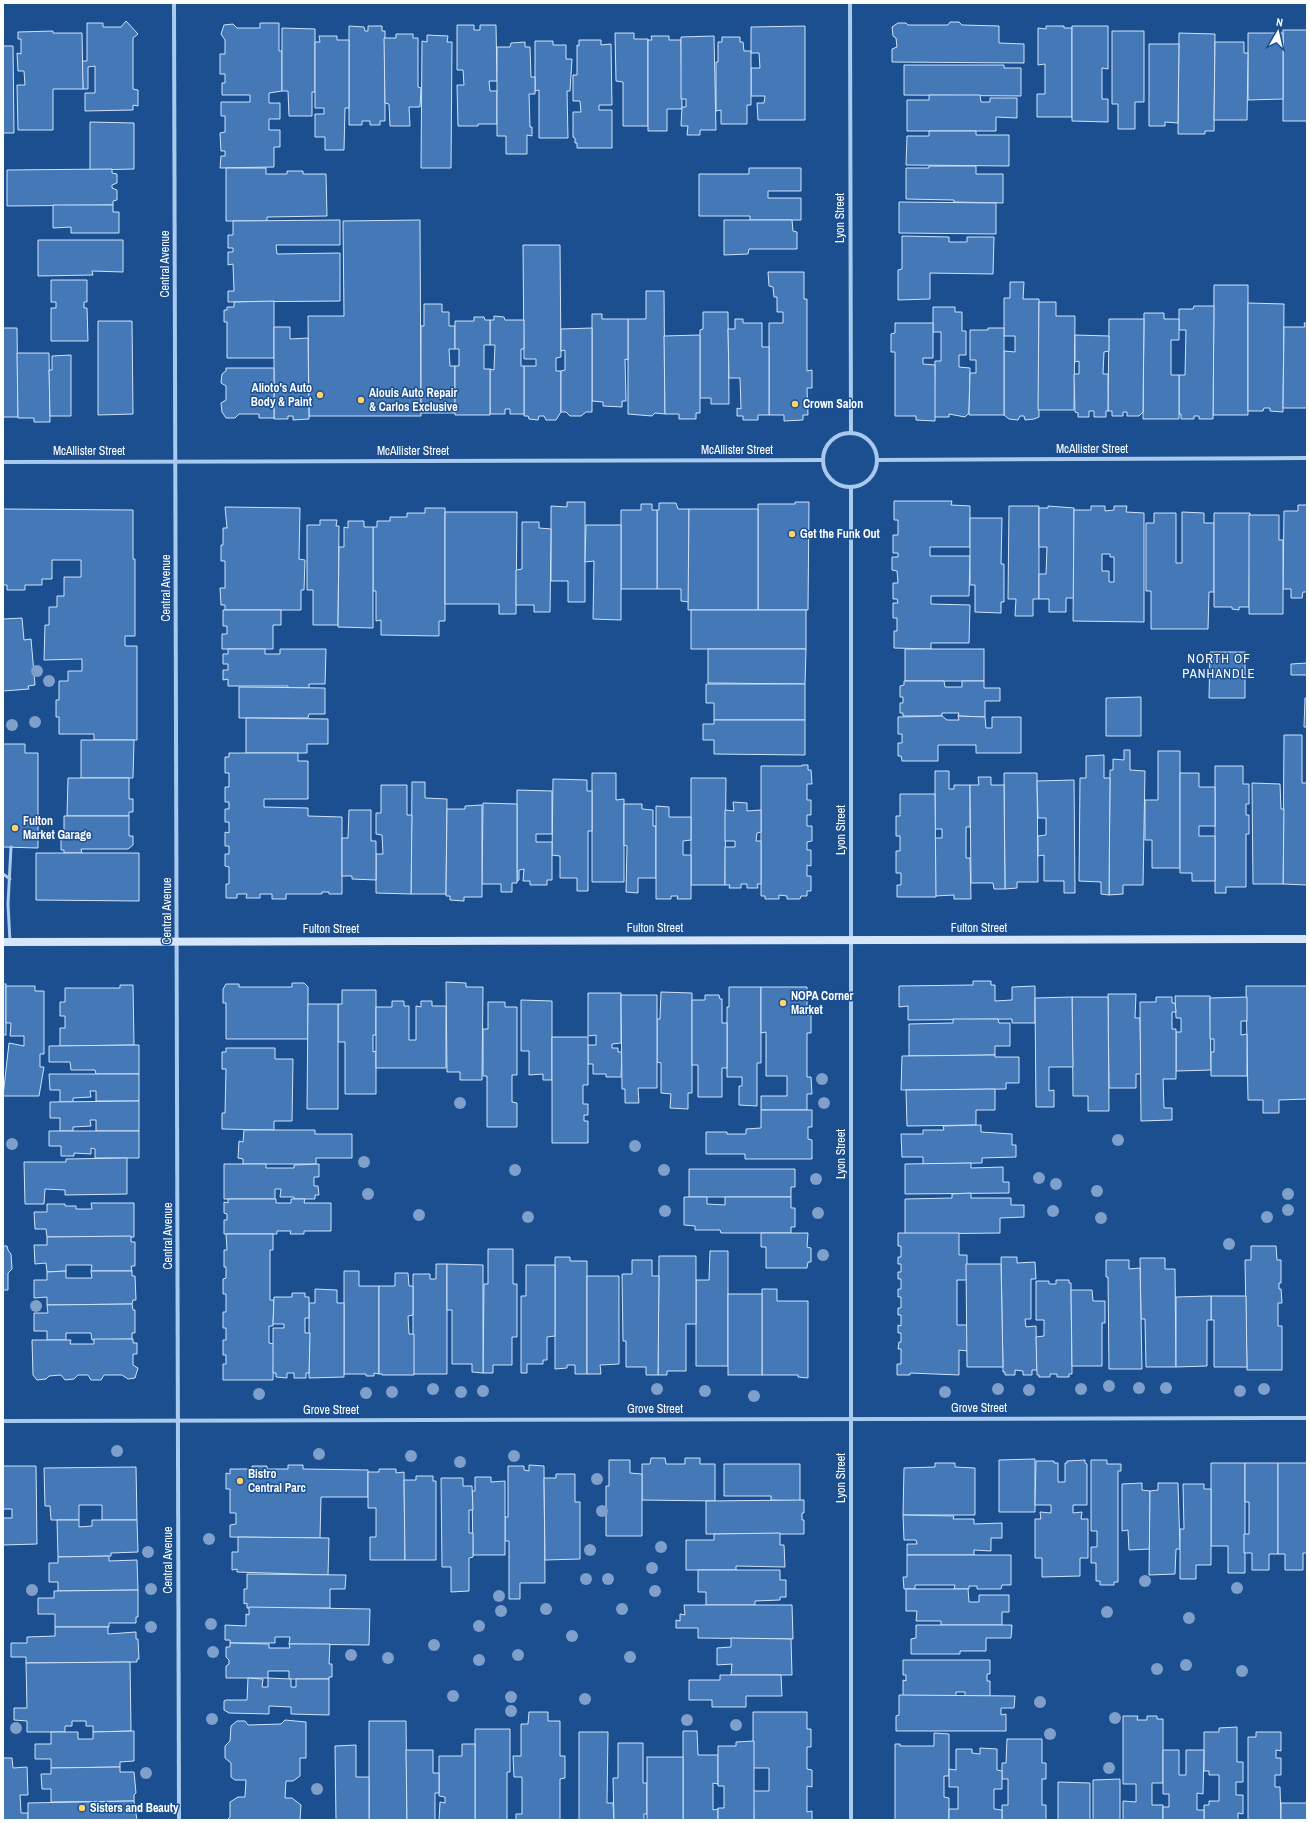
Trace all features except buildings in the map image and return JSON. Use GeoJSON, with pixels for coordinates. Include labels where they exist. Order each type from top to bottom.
{"type":"FeatureCollection","features":[{"type":"Feature","properties":{"kind":"street","name":"Central Avenue"},"geometry":{"type":"LineString","coordinates":[[174,3],[179,1820]]}},
{"type":"Feature","properties":{"kind":"street","name":"Lyon Street"},"geometry":{"type":"LineString","coordinates":[[850,3],[851,433]]}},
{"type":"Feature","properties":{"kind":"street"},"geometry":{"type":"LineString","coordinates":[[851,433],[864,436],[870,441],[877,453],[878,460],[874,473],[870,479],[858,486],[850,487],[837,484],[831,479],[827,474],[823,460],[824,453],[831,440],[837,436],[851,433]]}},
{"type":"Feature","properties":{"kind":"street","name":"McAllister Street"},"geometry":{"type":"LineString","coordinates":[[878,460],[1307,458]]}},
{"type":"Feature","properties":{"kind":"street","name":"McAllister Street"},"geometry":{"type":"LineString","coordinates":[[3,462],[823,460]]}},
{"type":"Feature","properties":{"kind":"street","name":"Lyon Street"},"geometry":{"type":"LineString","coordinates":[[850,487],[851,1820]]}},
{"type":"Feature","properties":{"kind":"street","name":"Fulton Street"},"geometry":{"type":"LineString","coordinates":[[6,942],[1307,939]]}},
{"type":"Feature","properties":{"kind":"street","name":"Grove Street"},"geometry":{"type":"LineString","coordinates":[[3,1421],[1307,1418]]}},
{"type":"Feature","properties":{"kind":"lane"},"geometry":{"type":"LineString","coordinates":[[6,942],[11,848]]}},
{"type":"Feature","properties":{"kind":"lane"},"geometry":{"type":"LineString","coordinates":[[3,874],[10,879]]}},
{"type":"Feature","properties":{"kind":"place","name":"Alioto's Auto Body & Paint"},"geometry":{"type":"Point","coordinates":[320,395]}},
{"type":"Feature","properties":{"kind":"place","name":"Alouis Auto Repair & Carlos Exclusive"},"geometry":{"type":"Point","coordinates":[361,400]}},
{"type":"Feature","properties":{"kind":"place","name":"Crown Salon"},"geometry":{"type":"Point","coordinates":[795,404]}},
{"type":"Feature","properties":{"kind":"place","name":"Get the Funk Out"},"geometry":{"type":"Point","coordinates":[792,534]}},
{"type":"Feature","properties":{"kind":"place","name":"Fulton Market Garage"},"geometry":{"type":"Point","coordinates":[15,828]}},
{"type":"Feature","properties":{"kind":"place","name":"NOPA Corner Market"},"geometry":{"type":"Point","coordinates":[783,1003]}},
{"type":"Feature","properties":{"kind":"place","name":"Bistro Central Parc"},"geometry":{"type":"Point","coordinates":[240,1481]}},
{"type":"Feature","properties":{"kind":"place","name":"Sisters and Beauty"},"geometry":{"type":"Point","coordinates":[82,1808]}},
{"type":"Feature","properties":{"kind":"district","name":"NORTH OF PANHANDLE"},"geometry":{"type":"Point","coordinates":[1219,666]}}]}
